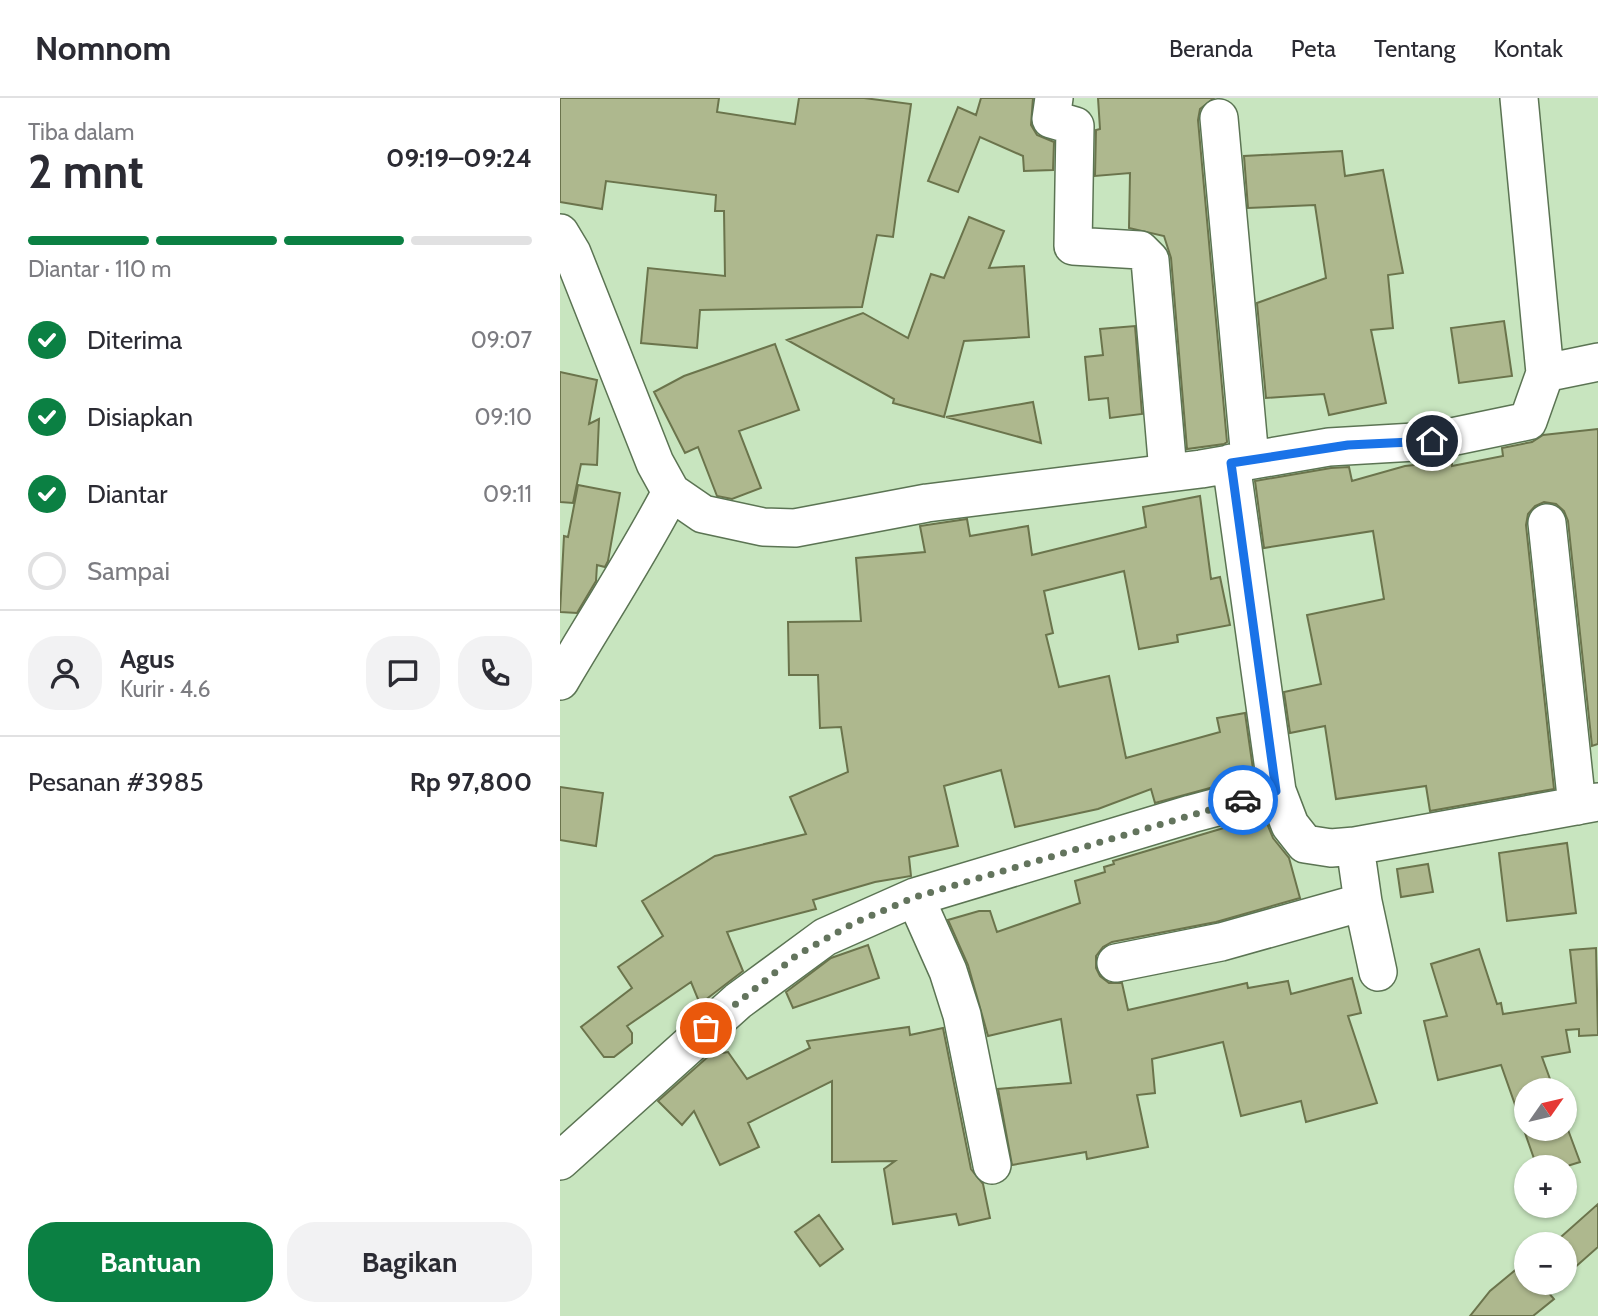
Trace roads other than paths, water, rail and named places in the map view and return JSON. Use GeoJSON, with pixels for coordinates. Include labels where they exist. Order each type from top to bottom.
{"type":"FeatureCollection","features":[{"type":"Feature","properties":{"kind":"street"},"geometry":{"type":"LineString","coordinates":[[1054,98],[1051,119],[1075,126],[1073,246],[1140,250],[1150,260],[1168,472]]}},
{"type":"Feature","properties":{"kind":"street"},"geometry":{"type":"LineString","coordinates":[[560,233],[572,253],[655,463],[671,492],[703,514],[763,527],[795,528],[927,503],[1168,472],[1348,445],[1432,441],[1528,421],[1545,373],[1519,98]]}},
{"type":"Feature","properties":{"kind":"street"},"geometry":{"type":"LineString","coordinates":[[1219,118],[1240,461],[1276,791],[1290,825],[1305,844],[1331,848],[1355,846],[1588,804],[1547,523]]}},
{"type":"Feature","properties":{"kind":"street"},"geometry":{"type":"LineString","coordinates":[[1545,373],[1598,362]]}},
{"type":"Feature","properties":{"kind":"street"},"geometry":{"type":"LineString","coordinates":[[560,681],[638,553],[671,492]]}},
{"type":"Feature","properties":{"kind":"street"},"geometry":{"type":"LineString","coordinates":[[560,1161],[728,1009],[797,955],[835,932],[915,897],[1178,817],[1276,791]]}},
{"type":"Feature","properties":{"kind":"street"},"geometry":{"type":"LineString","coordinates":[[1355,846],[1363,902],[1378,972]]}},
{"type":"Feature","properties":{"kind":"street"},"geometry":{"type":"LineString","coordinates":[[915,897],[948,971],[962,1016],[992,1165]]}},
{"type":"Feature","properties":{"kind":"street"},"geometry":{"type":"LineString","coordinates":[[1116,963],[1221,942],[1363,902]]}}]}
